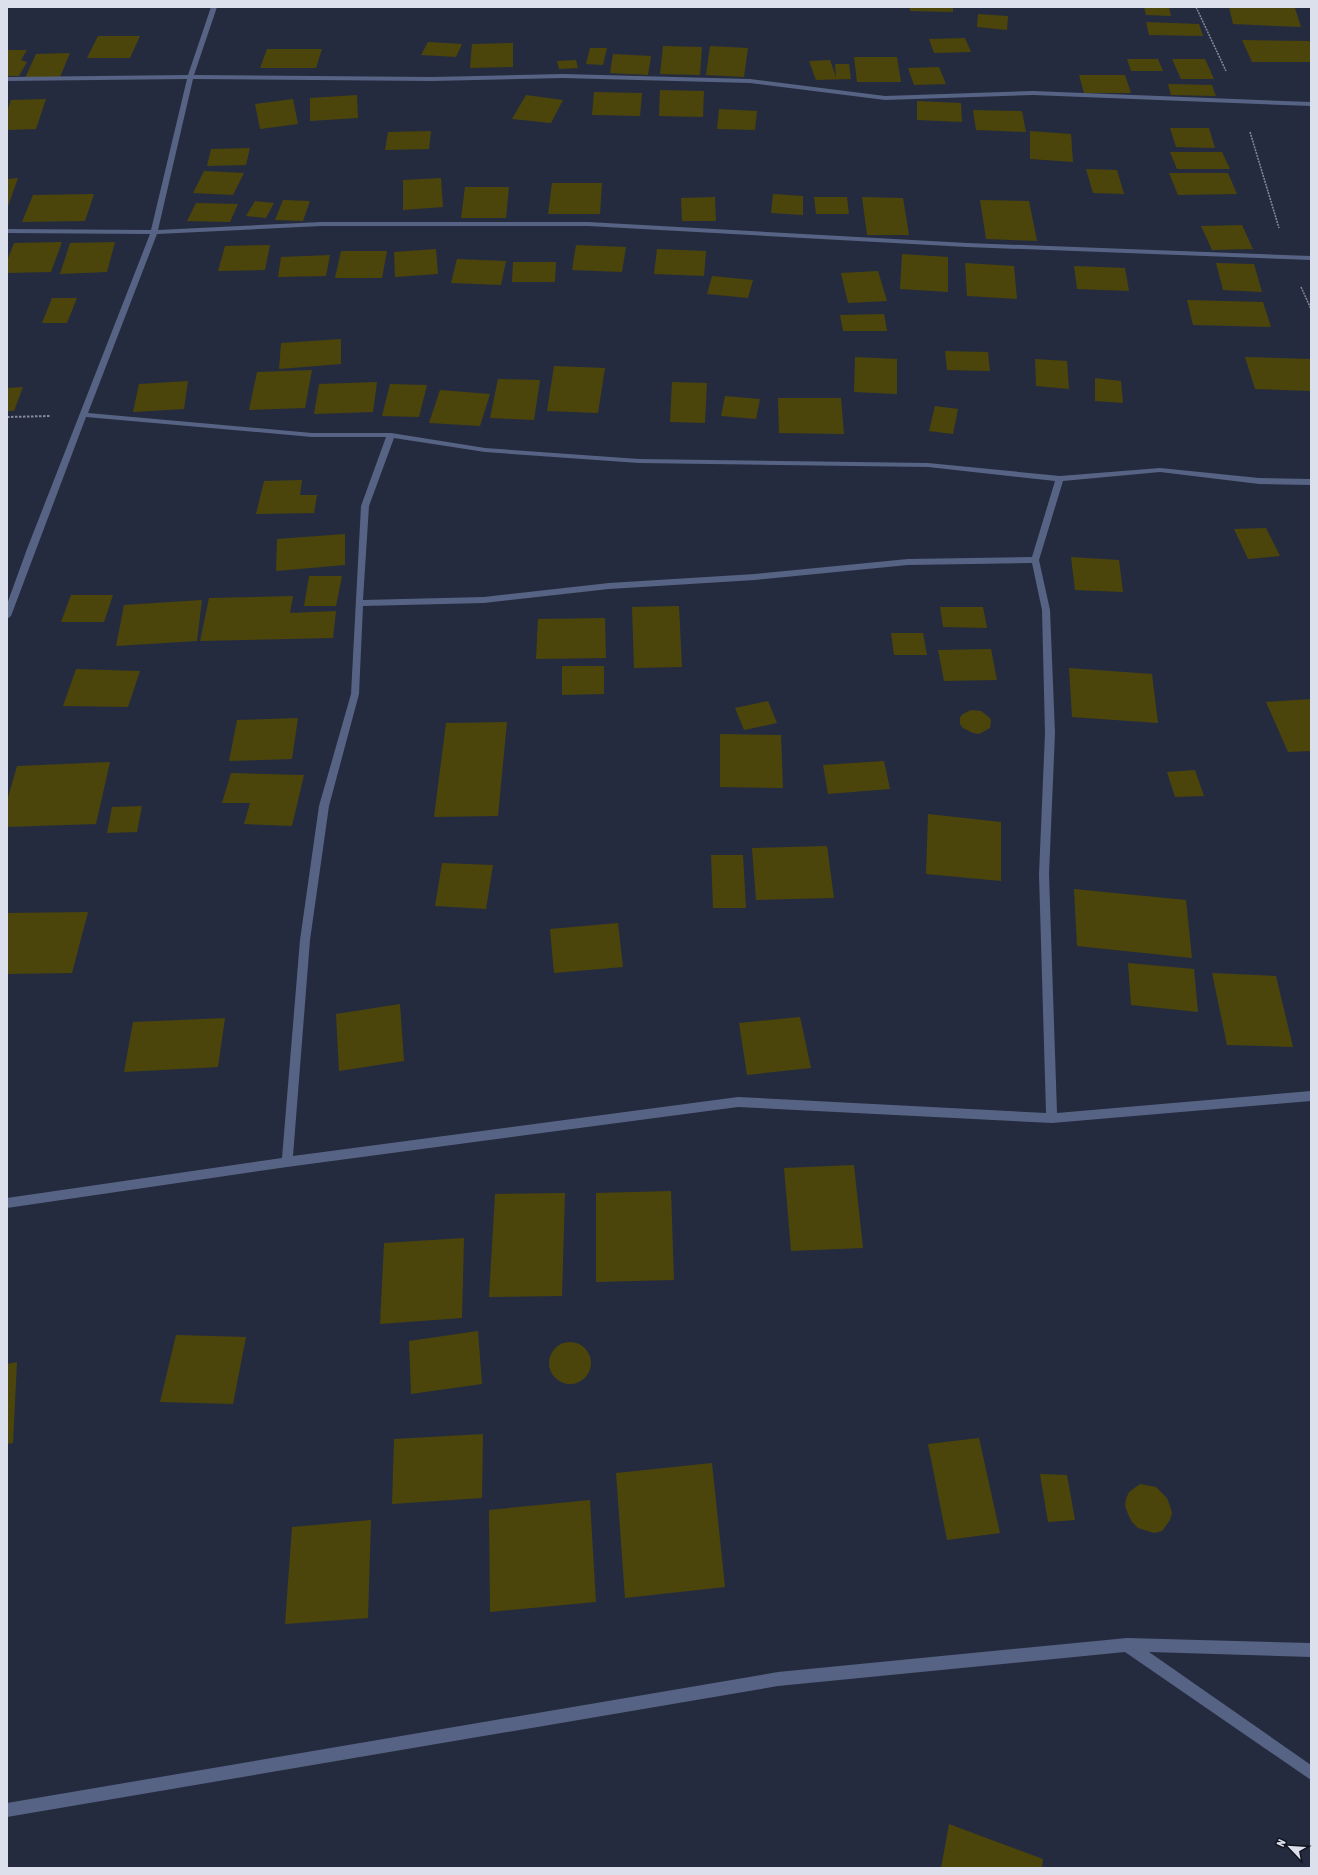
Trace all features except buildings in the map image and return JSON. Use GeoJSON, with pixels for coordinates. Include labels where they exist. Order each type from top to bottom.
{"type":"FeatureCollection","features":[{"type":"Feature","properties":{"kind":"street"},"geometry":{"type":"LineString","coordinates":[[7,616],[31,549],[154,232],[190,77],[214,7]]}},
{"type":"Feature","properties":{"kind":"street"},"geometry":{"type":"LineString","coordinates":[[7,80],[190,77],[432,79],[563,76],[750,81],[885,98],[1033,93],[1311,104]]}},
{"type":"Feature","properties":{"kind":"street"},"geometry":{"type":"LineString","coordinates":[[7,231],[154,232],[321,224],[588,224],[967,245],[1311,258]]}},
{"type":"Feature","properties":{"kind":"street"},"geometry":{"type":"LineString","coordinates":[[84,415],[312,435],[391,436],[485,450],[639,460],[928,466],[1060,479],[1160,470],[1259,481],[1311,482]]}},
{"type":"Feature","properties":{"kind":"street"},"geometry":{"type":"LineString","coordinates":[[287,1162],[305,940],[324,806],[355,694],[365,506],[391,436]]}},
{"type":"Feature","properties":{"kind":"street"},"geometry":{"type":"LineString","coordinates":[[1052,1118],[1044,874],[1050,733],[1046,610],[1034,560],[1060,479]]}},
{"type":"Feature","properties":{"kind":"street"},"geometry":{"type":"LineString","coordinates":[[359,603],[484,600],[609,586],[755,577],[908,562],[1034,560]]}},
{"type":"Feature","properties":{"kind":"street"},"geometry":{"type":"LineString","coordinates":[[7,1202],[287,1162],[738,1102],[1052,1118],[1311,1096]]}},
{"type":"Feature","properties":{"kind":"street"},"geometry":{"type":"LineString","coordinates":[[7,1810],[778,1679],[1127,1644],[1311,1650]]}},
{"type":"Feature","properties":{"kind":"street"},"geometry":{"type":"LineString","coordinates":[[1127,1644],[1311,1773]]}},
{"type":"Feature","properties":{"kind":"path"},"geometry":{"type":"LineString","coordinates":[[1196,7],[1241,102],[1288,258],[1311,308]]}},
{"type":"Feature","properties":{"kind":"path"},"geometry":{"type":"LineString","coordinates":[[7,417],[84,415]]}}]}
